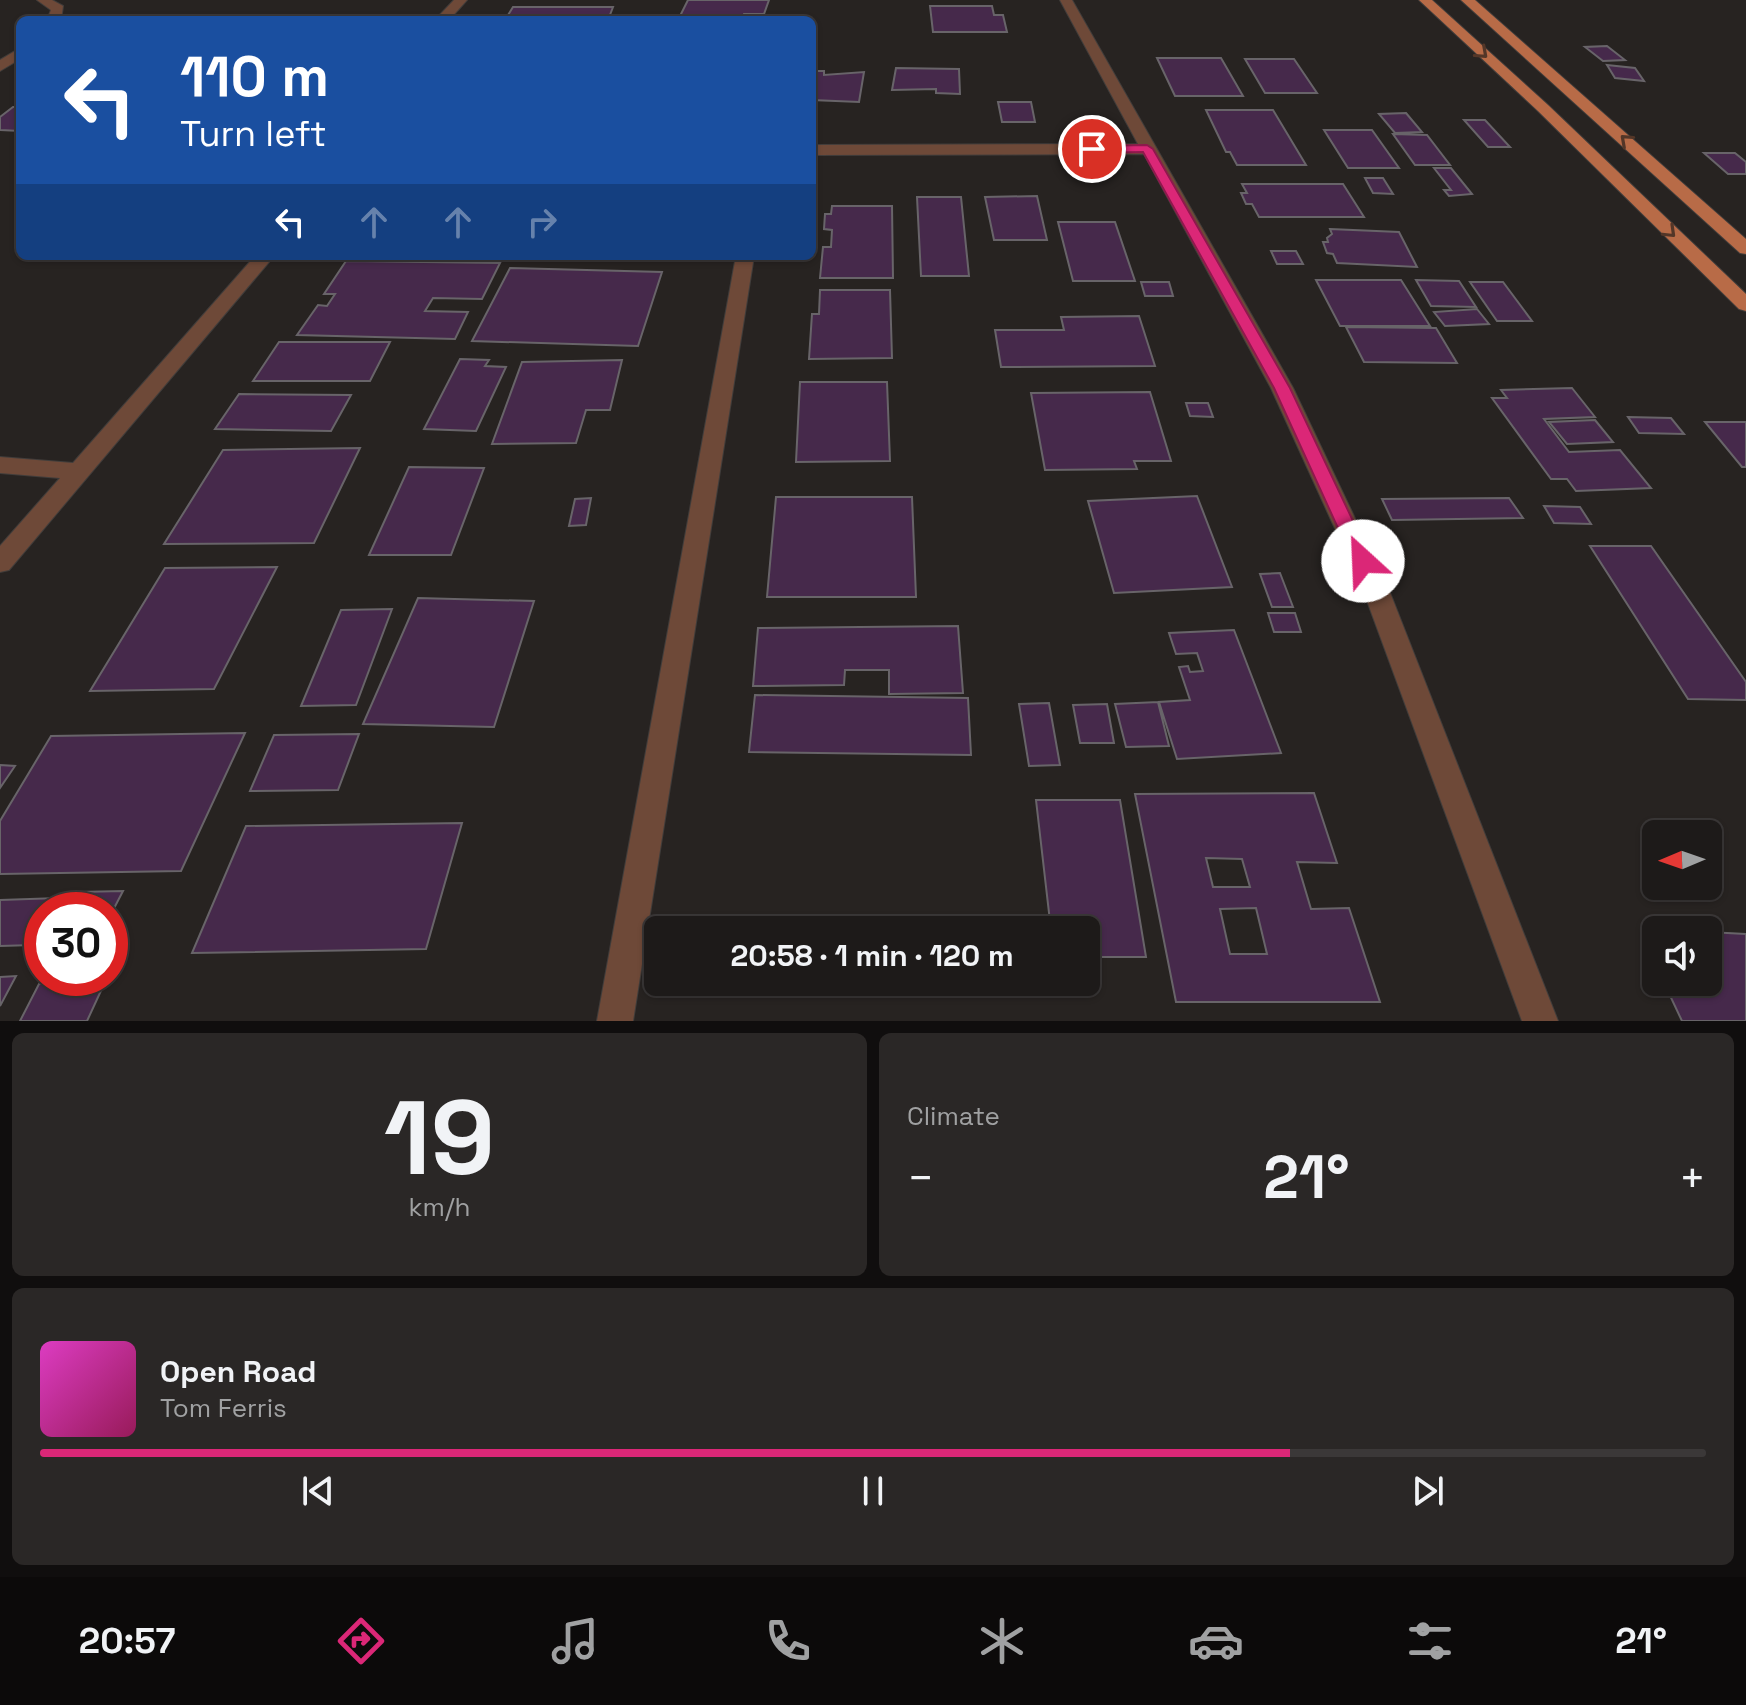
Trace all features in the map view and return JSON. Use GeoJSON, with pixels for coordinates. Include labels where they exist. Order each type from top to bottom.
{"type":"FeatureCollection","features":[{"type":"Feature","properties":{"kind":"main road"},"geometry":{"type":"LineString","coordinates":[[1425,0],[1543,108],[1746,305]]}},
{"type":"Feature","properties":{"kind":"main road"},"geometry":{"type":"LineString","coordinates":[[1467,0],[1746,249]]}},
{"type":"Feature","properties":{"kind":"street"},"geometry":{"type":"LineString","coordinates":[[43,0],[58,9],[55,16]]}},
{"type":"Feature","properties":{"kind":"street"},"geometry":{"type":"LineString","coordinates":[[446,16],[461,0]]}},
{"type":"Feature","properties":{"kind":"street"},"geometry":{"type":"LineString","coordinates":[[1066,0],[1282,388],[1376,590],[1540,1021]]}},
{"type":"Feature","properties":{"kind":"street"},"geometry":{"type":"LineString","coordinates":[[816,150],[1147,149]]}},
{"type":"Feature","properties":{"kind":"street"},"geometry":{"type":"LineString","coordinates":[[0,563],[262,260]]}},
{"type":"Feature","properties":{"kind":"street"},"geometry":{"type":"LineString","coordinates":[[615,1021],[744,260]]}},
{"type":"Feature","properties":{"kind":"street"},"geometry":{"type":"LineString","coordinates":[[0,465],[77,471]]}},
{"type":"Feature","properties":{"kind":"building"},"geometry":{"type":"Polygon","coordinates":[[[688,0],[769,0],[764,14],[680,16],[688,0]]]}},
{"type":"Feature","properties":{"kind":"building"},"geometry":{"type":"Polygon","coordinates":[[[930,6],[992,6],[994,15],[1003,15],[1007,32],[933,32],[930,6]]]}},
{"type":"Feature","properties":{"kind":"building"},"geometry":{"type":"Polygon","coordinates":[[[513,7],[613,7],[610,16],[507,16],[513,7]]]}},
{"type":"Feature","properties":{"kind":"building"},"geometry":{"type":"Polygon","coordinates":[[[1607,46],[1625,60],[1603,61],[1585,47],[1607,46]]]}},
{"type":"Feature","properties":{"kind":"building"},"geometry":{"type":"Polygon","coordinates":[[[1157,58],[1221,58],[1243,96],[1175,96],[1157,58]]]}},
{"type":"Feature","properties":{"kind":"building"},"geometry":{"type":"Polygon","coordinates":[[[1245,59],[1294,59],[1317,93],[1265,93],[1245,59]]]}},
{"type":"Feature","properties":{"kind":"building"},"geometry":{"type":"Polygon","coordinates":[[[1607,65],[1635,68],[1644,81],[1615,78],[1607,65]]]}},
{"type":"Feature","properties":{"kind":"building"},"geometry":{"type":"Polygon","coordinates":[[[896,68],[959,69],[960,94],[936,93],[936,89],[892,90],[896,68]]]}},
{"type":"Feature","properties":{"kind":"building"},"geometry":{"type":"Polygon","coordinates":[[[816,71],[824,71],[824,75],[864,72],[859,102],[816,100],[816,71]]]}},
{"type":"Feature","properties":{"kind":"building"},"geometry":{"type":"Polygon","coordinates":[[[998,102],[1031,102],[1035,122],[1002,122],[998,102]]]}},
{"type":"Feature","properties":{"kind":"building"},"geometry":{"type":"Polygon","coordinates":[[[16,107],[16,131],[0,130],[0,117],[16,107]]]}},
{"type":"Feature","properties":{"kind":"building"},"geometry":{"type":"Polygon","coordinates":[[[1206,110],[1273,110],[1306,165],[1237,165],[1230,152],[1226,152],[1206,110]]]}},
{"type":"Feature","properties":{"kind":"building"},"geometry":{"type":"Polygon","coordinates":[[[1406,113],[1422,132],[1395,133],[1379,114],[1406,113]]]}},
{"type":"Feature","properties":{"kind":"building"},"geometry":{"type":"Polygon","coordinates":[[[1464,120],[1485,120],[1510,147],[1488,147],[1464,120]]]}},
{"type":"Feature","properties":{"kind":"building"},"geometry":{"type":"Polygon","coordinates":[[[1324,130],[1372,130],[1399,168],[1348,168],[1324,130]]]}},
{"type":"Feature","properties":{"kind":"building"},"geometry":{"type":"Polygon","coordinates":[[[1393,134],[1427,135],[1450,165],[1415,165],[1393,134]]]}},
{"type":"Feature","properties":{"kind":"building"},"geometry":{"type":"Polygon","coordinates":[[[1704,153],[1735,153],[1746,162],[1746,174],[1728,174],[1704,153]]]}},
{"type":"Feature","properties":{"kind":"building"},"geometry":{"type":"Polygon","coordinates":[[[1434,168],[1451,168],[1472,194],[1449,196],[1444,190],[1451,190],[1434,168]]]}},
{"type":"Feature","properties":{"kind":"building"},"geometry":{"type":"Polygon","coordinates":[[[1365,178],[1383,178],[1393,194],[1373,193],[1365,178]]]}},
{"type":"Feature","properties":{"kind":"building"},"geometry":{"type":"Polygon","coordinates":[[[1242,184],[1343,184],[1364,217],[1259,217],[1252,204],[1246,204],[1241,193],[1247,193],[1242,184]]]}},
{"type":"Feature","properties":{"kind":"building"},"geometry":{"type":"Polygon","coordinates":[[[1037,196],[1047,240],[994,240],[985,197],[1037,196]]]}},
{"type":"Feature","properties":{"kind":"building"},"geometry":{"type":"Polygon","coordinates":[[[917,197],[961,197],[969,276],[921,276],[917,197]]]}},
{"type":"Feature","properties":{"kind":"building"},"geometry":{"type":"Polygon","coordinates":[[[832,206],[892,206],[893,278],[820,278],[823,247],[831,247],[832,230],[824,229],[825,214],[831,214],[832,206]]]}},
{"type":"Feature","properties":{"kind":"building"},"geometry":{"type":"Polygon","coordinates":[[[1058,222],[1115,222],[1135,281],[1073,281],[1058,222]]]}},
{"type":"Feature","properties":{"kind":"building"},"geometry":{"type":"Polygon","coordinates":[[[1330,229],[1399,232],[1417,267],[1337,263],[1333,254],[1327,253],[1323,242],[1328,242],[1327,238],[1332,234],[1330,229]]]}},
{"type":"Feature","properties":{"kind":"building"},"geometry":{"type":"Polygon","coordinates":[[[1271,251],[1296,251],[1303,264],[1277,264],[1271,251]]]}},
{"type":"Feature","properties":{"kind":"building"},"geometry":{"type":"Polygon","coordinates":[[[346,261],[500,263],[482,299],[433,298],[425,311],[468,312],[455,339],[297,335],[318,305],[327,306],[335,294],[324,294],[346,261]]]}},
{"type":"Feature","properties":{"kind":"building"},"geometry":{"type":"Polygon","coordinates":[[[510,268],[662,272],[638,346],[472,341],[510,268]]]}},
{"type":"Feature","properties":{"kind":"building"},"geometry":{"type":"Polygon","coordinates":[[[1316,280],[1401,280],[1430,326],[1340,326],[1316,280]]]}},
{"type":"Feature","properties":{"kind":"building"},"geometry":{"type":"Polygon","coordinates":[[[1416,280],[1459,281],[1476,307],[1431,306],[1416,280]]]}},
{"type":"Feature","properties":{"kind":"building"},"geometry":{"type":"Polygon","coordinates":[[[1141,282],[1169,282],[1173,296],[1145,296],[1141,282]]]}},
{"type":"Feature","properties":{"kind":"building"},"geometry":{"type":"Polygon","coordinates":[[[1470,282],[1503,282],[1532,321],[1497,321],[1470,282]]]}},
{"type":"Feature","properties":{"kind":"building"},"geometry":{"type":"Polygon","coordinates":[[[820,290],[890,290],[892,358],[809,359],[812,314],[819,314],[820,290]]]}},
{"type":"Feature","properties":{"kind":"building"},"geometry":{"type":"Polygon","coordinates":[[[1477,309],[1489,324],[1445,326],[1434,312],[1477,309]]]}},
{"type":"Feature","properties":{"kind":"building"},"geometry":{"type":"Polygon","coordinates":[[[1139,316],[1155,366],[1001,367],[995,330],[1064,330],[1061,317],[1139,316]]]}},
{"type":"Feature","properties":{"kind":"building"},"geometry":{"type":"Polygon","coordinates":[[[1346,327],[1436,328],[1457,363],[1364,362],[1346,327]]]}},
{"type":"Feature","properties":{"kind":"building"},"geometry":{"type":"Polygon","coordinates":[[[279,342],[390,342],[370,381],[253,381],[279,342]]]}},
{"type":"Feature","properties":{"kind":"building"},"geometry":{"type":"Polygon","coordinates":[[[460,359],[489,360],[485,366],[506,367],[476,431],[424,429],[460,359]]]}},
{"type":"Feature","properties":{"kind":"building"},"geometry":{"type":"Polygon","coordinates":[[[622,360],[610,410],[586,410],[576,443],[492,444],[522,362],[622,360]]]}},
{"type":"Feature","properties":{"kind":"building"},"geometry":{"type":"Polygon","coordinates":[[[800,382],[887,382],[890,461],[796,462],[800,382]]]}},
{"type":"Feature","properties":{"kind":"building"},"geometry":{"type":"Polygon","coordinates":[[[1572,388],[1595,417],[1544,419],[1569,452],[1620,450],[1651,488],[1576,491],[1567,479],[1551,479],[1492,398],[1507,398],[1501,390],[1572,388]]]}},
{"type":"Feature","properties":{"kind":"building"},"geometry":{"type":"Polygon","coordinates":[[[1150,392],[1171,461],[1134,461],[1137,469],[1045,470],[1031,393],[1150,392]]]}},
{"type":"Feature","properties":{"kind":"building"},"geometry":{"type":"Polygon","coordinates":[[[239,394],[351,395],[331,431],[215,429],[239,394]]]}},
{"type":"Feature","properties":{"kind":"building"},"geometry":{"type":"Polygon","coordinates":[[[1186,403],[1208,403],[1213,417],[1190,416],[1186,403]]]}},
{"type":"Feature","properties":{"kind":"building"},"geometry":{"type":"Polygon","coordinates":[[[1628,417],[1671,418],[1684,434],[1639,433],[1628,417]]]}},
{"type":"Feature","properties":{"kind":"building"},"geometry":{"type":"Polygon","coordinates":[[[1595,420],[1613,442],[1567,444],[1549,422],[1595,420]]]}},
{"type":"Feature","properties":{"kind":"building"},"geometry":{"type":"Polygon","coordinates":[[[1705,422],[1746,422],[1746,467],[1742,467],[1705,422]]]}},
{"type":"Feature","properties":{"kind":"building"},"geometry":{"type":"Polygon","coordinates":[[[360,448],[314,543],[164,544],[223,450],[360,448]]]}},
{"type":"Feature","properties":{"kind":"building"},"geometry":{"type":"Polygon","coordinates":[[[409,467],[484,468],[451,555],[369,555],[409,467]]]}},
{"type":"Feature","properties":{"kind":"building"},"geometry":{"type":"Polygon","coordinates":[[[1197,496],[1232,587],[1114,593],[1088,501],[1197,496]]]}},
{"type":"Feature","properties":{"kind":"building"},"geometry":{"type":"Polygon","coordinates":[[[776,497],[912,497],[916,597],[767,597],[776,497]]]}},
{"type":"Feature","properties":{"kind":"building"},"geometry":{"type":"Polygon","coordinates":[[[591,498],[586,525],[569,526],[575,499],[591,498]]]}},
{"type":"Feature","properties":{"kind":"building"},"geometry":{"type":"Polygon","coordinates":[[[1509,498],[1523,518],[1392,520],[1382,499],[1509,498]]]}},
{"type":"Feature","properties":{"kind":"building"},"geometry":{"type":"Polygon","coordinates":[[[1544,506],[1580,507],[1591,524],[1554,523],[1544,506]]]}},
{"type":"Feature","properties":{"kind":"building"},"geometry":{"type":"Polygon","coordinates":[[[1590,546],[1651,546],[1746,682],[1746,700],[1688,699],[1590,546]]]}},
{"type":"Feature","properties":{"kind":"building"},"geometry":{"type":"Polygon","coordinates":[[[277,567],[214,689],[90,691],[165,568],[277,567]]]}},
{"type":"Feature","properties":{"kind":"building"},"geometry":{"type":"Polygon","coordinates":[[[1280,573],[1293,607],[1272,607],[1260,574],[1280,573]]]}},
{"type":"Feature","properties":{"kind":"building"},"geometry":{"type":"Polygon","coordinates":[[[418,598],[534,601],[494,727],[363,724],[418,598]]]}},
{"type":"Feature","properties":{"kind":"building"},"geometry":{"type":"Polygon","coordinates":[[[392,609],[356,705],[301,706],[341,610],[392,609]]]}},
{"type":"Feature","properties":{"kind":"building"},"geometry":{"type":"Polygon","coordinates":[[[1268,613],[1295,613],[1301,632],[1274,632],[1268,613]]]}},
{"type":"Feature","properties":{"kind":"building"},"geometry":{"type":"Polygon","coordinates":[[[958,626],[963,693],[889,694],[889,670],[845,670],[844,685],[753,686],[758,628],[958,626]]]}},
{"type":"Feature","properties":{"kind":"building"},"geometry":{"type":"Polygon","coordinates":[[[1234,630],[1281,753],[1177,759],[1159,702],[1190,700],[1179,667],[1188,666],[1190,672],[1203,671],[1197,653],[1176,654],[1169,633],[1234,630]]]}},
{"type":"Feature","properties":{"kind":"building"},"geometry":{"type":"Polygon","coordinates":[[[755,695],[968,698],[971,755],[749,752],[755,695]]]}},
{"type":"Feature","properties":{"kind":"building"},"geometry":{"type":"Polygon","coordinates":[[[1158,702],[1169,746],[1126,747],[1115,704],[1158,702]]]}},
{"type":"Feature","properties":{"kind":"building"},"geometry":{"type":"Polygon","coordinates":[[[1049,703],[1060,765],[1029,766],[1019,704],[1049,703]]]}},
{"type":"Feature","properties":{"kind":"building"},"geometry":{"type":"Polygon","coordinates":[[[1107,704],[1114,743],[1080,743],[1073,705],[1107,704]]]}},
{"type":"Feature","properties":{"kind":"building"},"geometry":{"type":"Polygon","coordinates":[[[245,733],[181,871],[0,874],[0,821],[51,736],[245,733]]]}},
{"type":"Feature","properties":{"kind":"building"},"geometry":{"type":"Polygon","coordinates":[[[359,734],[338,790],[250,791],[274,735],[359,734]]]}},
{"type":"Feature","properties":{"kind":"building"},"geometry":{"type":"Polygon","coordinates":[[[0,765],[15,766],[0,788],[0,765]]]}},
{"type":"Feature","properties":{"kind":"building"},"geometry":{"type":"Polygon","coordinates":[[[1314,793],[1337,863],[1297,862],[1311,909],[1349,908],[1380,1002],[1176,1002],[1135,794],[1314,793]],[[1206,858],[1213,887],[1250,887],[1242,859],[1206,858]],[[1256,908],[1220,909],[1230,954],[1267,954],[1256,908]]]}},
{"type":"Feature","properties":{"kind":"building"},"geometry":{"type":"Polygon","coordinates":[[[1036,800],[1120,800],[1146,957],[1100,957],[1100,916],[1049,916],[1036,800]]]}},
{"type":"Feature","properties":{"kind":"building"},"geometry":{"type":"Polygon","coordinates":[[[462,823],[426,949],[192,953],[246,826],[462,823]]]}},
{"type":"Feature","properties":{"kind":"building"},"geometry":{"type":"Polygon","coordinates":[[[24,899],[24,945],[0,946],[0,900],[24,899]]]}},
{"type":"Feature","properties":{"kind":"building"},"geometry":{"type":"Polygon","coordinates":[[[1722,933],[1746,934],[1746,1021],[1682,1021],[1670,996],[1722,996],[1722,933]]]}},
{"type":"Feature","properties":{"kind":"building"},"geometry":{"type":"Polygon","coordinates":[[[16,976],[0,1006],[0,977],[16,976]]]}},
{"type":"Feature","properties":{"kind":"building"},"geometry":{"type":"Polygon","coordinates":[[[33,996],[99,996],[87,1021],[20,1021],[33,996]]]}},
{"type":"Feature","properties":{"kind":"route"},"geometry":{"type":"LineString","coordinates":[[1092,149],[1147,149],[1282,388],[1363,561]]}}]}
